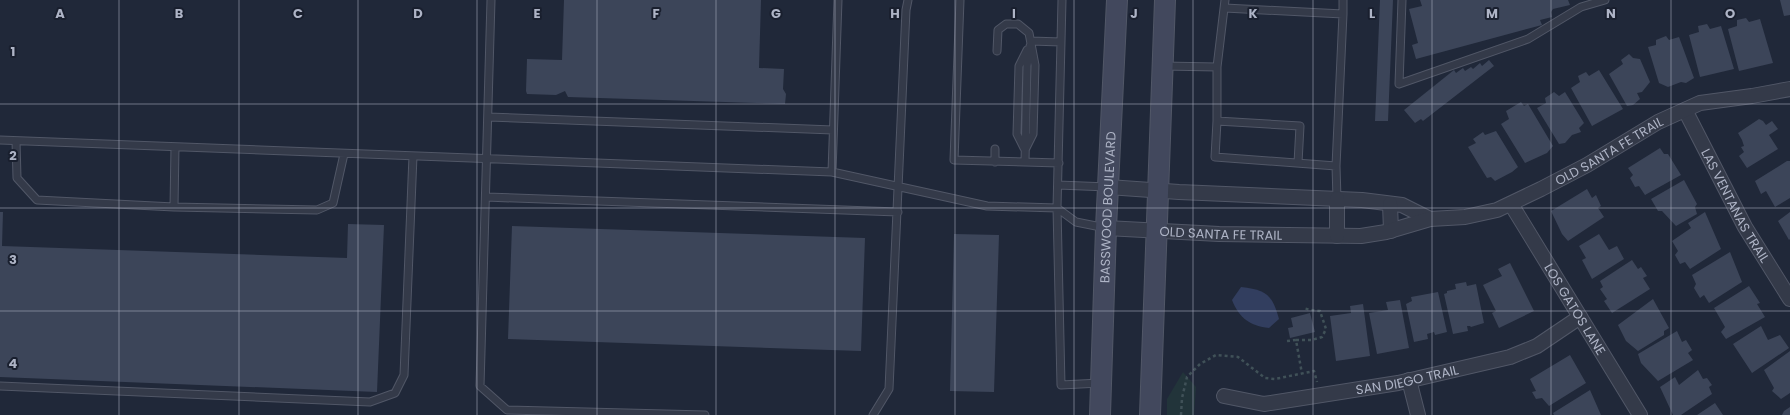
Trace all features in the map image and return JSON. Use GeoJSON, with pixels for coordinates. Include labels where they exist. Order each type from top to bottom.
{"type":"FeatureCollection","features":[{"type":"Feature","properties":{"kind":"main road","name":"BASSWOOD BOULEVARD"},"geometry":{"type":"LineString","coordinates":[[1100,415],[1106,228],[1117,0]]}},
{"type":"Feature","properties":{"kind":"main road"},"geometry":{"type":"LineString","coordinates":[[1150,415],[1165,0]]}},
{"type":"Feature","properties":{"kind":"street","name":"OLD SANTA FE TRAIL"},"geometry":{"type":"LineString","coordinates":[[1106,228],[1219,234],[1361,236],[1391,231],[1430,219],[1465,217],[1497,210],[1510,204],[1587,165],[1658,122],[1700,103],[1790,89]]}},
{"type":"Feature","properties":{"kind":"street","name":"LAS VENTANAS TRAIL"},"geometry":{"type":"LineString","coordinates":[[1685,110],[1745,226],[1790,299]]}},
{"type":"Feature","properties":{"kind":"street","name":"OLD SANTA FE TRAIL"},"geometry":{"type":"LineString","coordinates":[[1108,187],[1157,191],[1337,199],[1402,205],[1430,219]]}},
{"type":"Feature","properties":{"kind":"street"},"geometry":{"type":"LineString","coordinates":[[1336,236],[1337,199]]}},
{"type":"Feature","properties":{"kind":"street"},"geometry":{"type":"LineString","coordinates":[[1390,204],[1391,231]]}},
{"type":"Feature","properties":{"kind":"street","name":"LOS GATOS LANE"},"geometry":{"type":"LineString","coordinates":[[1510,204],[1640,415]]}},
{"type":"Feature","properties":{"kind":"street","name":"SAN DIEGO TRAIL"},"geometry":{"type":"LineString","coordinates":[[1224,396],[1264,404],[1409,380],[1510,357],[1537,346],[1580,317]]}},
{"type":"Feature","properties":{"kind":"street"},"geometry":{"type":"LineString","coordinates":[[1409,380],[1418,415]]}},
{"type":"Feature","properties":{"kind":"lane"},"geometry":{"type":"LineString","coordinates":[[491,0],[480,386],[507,410],[704,415]]}},
{"type":"Feature","properties":{"kind":"lane"},"geometry":{"type":"LineString","coordinates":[[832,172],[838,0]]}},
{"type":"Feature","properties":{"kind":"lane"},"geometry":{"type":"LineString","coordinates":[[873,415],[889,389],[906,10],[908,0]]}},
{"type":"Feature","properties":{"kind":"lane"},"geometry":{"type":"LineString","coordinates":[[960,0],[954,160],[1059,163]]}},
{"type":"Feature","properties":{"kind":"lane"},"geometry":{"type":"LineString","coordinates":[[1062,0],[1057,208],[1061,385],[1101,383]]}},
{"type":"Feature","properties":{"kind":"lane"},"geometry":{"type":"LineString","coordinates":[[1225,0],[1217,67],[1217,121],[1215,156],[1336,166]]}},
{"type":"Feature","properties":{"kind":"lane"},"geometry":{"type":"LineString","coordinates":[[1337,199],[1336,166],[1343,0]]}},
{"type":"Feature","properties":{"kind":"lane"},"geometry":{"type":"LineString","coordinates":[[1402,0],[1399,84],[1528,39],[1581,7],[1605,0]]}},
{"type":"Feature","properties":{"kind":"lane"},"geometry":{"type":"LineString","coordinates":[[1225,8],[1343,14]]}},
{"type":"Feature","properties":{"kind":"lane"},"geometry":{"type":"LineString","coordinates":[[997,51],[998,30],[1006,24],[1018,24],[1029,32],[1031,41],[1027,66],[1025,162]]}},
{"type":"Feature","properties":{"kind":"lane"},"geometry":{"type":"LineString","coordinates":[[1031,41],[1061,42]]}},
{"type":"Feature","properties":{"kind":"lane"},"geometry":{"type":"LineString","coordinates":[[1163,66],[1217,67]]}},
{"type":"Feature","properties":{"kind":"lane"},"geometry":{"type":"LineString","coordinates":[[488,117],[833,130]]}},
{"type":"Feature","properties":{"kind":"lane"},"geometry":{"type":"LineString","coordinates":[[1217,121],[1300,126],[1298,163]]}},
{"type":"Feature","properties":{"kind":"lane"},"geometry":{"type":"LineString","coordinates":[[0,140],[832,172],[987,206],[1057,208],[1076,222],[1106,228]]}},
{"type":"Feature","properties":{"kind":"lane"},"geometry":{"type":"LineString","coordinates":[[16,141],[17,178],[38,200],[174,207],[317,210],[333,203],[344,154]]}},
{"type":"Feature","properties":{"kind":"lane"},"geometry":{"type":"LineString","coordinates":[[174,207],[175,147]]}},
{"type":"Feature","properties":{"kind":"lane"},"geometry":{"type":"LineString","coordinates":[[995,149],[995,162]]}},
{"type":"Feature","properties":{"kind":"lane"},"geometry":{"type":"LineString","coordinates":[[0,386],[370,402],[395,393],[404,375],[413,156]]}},
{"type":"Feature","properties":{"kind":"lane"},"geometry":{"type":"LineString","coordinates":[[1058,185],[1108,187]]}},
{"type":"Feature","properties":{"kind":"lane"},"geometry":{"type":"LineString","coordinates":[[486,197],[898,212]]}},
{"type":"Feature","properties":{"kind":"path"},"geometry":{"type":"LineString","coordinates":[[1287,341],[1312,340],[1322,337],[1326,329],[1320,311],[1303,308]]}},
{"type":"Feature","properties":{"kind":"path"},"geometry":{"type":"LineString","coordinates":[[1296,340],[1302,374]]}},
{"type":"Feature","properties":{"kind":"path"},"geometry":{"type":"LineString","coordinates":[[1181,415],[1182,398],[1187,377],[1200,364],[1216,354],[1238,358],[1265,378],[1275,379],[1314,371],[1318,385]]}},
{"type":"Feature","properties":{"kind":"shaded area"},"geometry":{"type":"Polygon","coordinates":[[[1183,372],[1196,387],[1194,415],[1167,415],[1167,399],[1183,372]]]}},
{"type":"Feature","properties":{"kind":"water"},"geometry":{"type":"Polygon","coordinates":[[[1241,287],[1256,290],[1267,295],[1274,304],[1279,319],[1269,328],[1256,325],[1246,320],[1238,312],[1232,300],[1241,287]]]}},
{"type":"Feature","properties":{"kind":"building"},"geometry":{"type":"Polygon","coordinates":[[[564,0],[761,0],[759,68],[784,69],[783,89],[786,94],[785,104],[568,97],[565,91],[556,95],[527,94],[527,59],[562,60],[564,0]]]}},
{"type":"Feature","properties":{"kind":"building"},"geometry":{"type":"Polygon","coordinates":[[[1380,0],[1393,0],[1388,121],[1375,121],[1380,0]]]}},
{"type":"Feature","properties":{"kind":"building"},"geometry":{"type":"Polygon","coordinates":[[[1420,0],[1568,0],[1570,5],[1553,9],[1551,12],[1552,17],[1540,20],[1542,25],[1416,59],[1412,45],[1418,43],[1409,9],[1422,6],[1420,0]]]}},
{"type":"Feature","properties":{"kind":"building"},"geometry":{"type":"Polygon","coordinates":[[[1780,0],[1790,0],[1790,15],[1784,16],[1780,0]]]}},
{"type":"Feature","properties":{"kind":"building"},"geometry":{"type":"Polygon","coordinates":[[[1746,18],[1749,22],[1760,19],[1773,63],[1739,71],[1728,29],[1737,26],[1737,20],[1746,18]]]}},
{"type":"Feature","properties":{"kind":"building"},"geometry":{"type":"Polygon","coordinates":[[[1707,24],[1710,29],[1721,26],[1734,69],[1700,77],[1689,35],[1699,32],[1698,26],[1707,24]]]}},
{"type":"Feature","properties":{"kind":"building"},"geometry":{"type":"Polygon","coordinates":[[[1666,36],[1669,40],[1679,37],[1694,78],[1686,83],[1681,82],[1668,87],[1659,83],[1648,47],[1656,45],[1656,40],[1666,36]]]}},
{"type":"Feature","properties":{"kind":"building"},"geometry":{"type":"Polygon","coordinates":[[[1629,54],[1633,58],[1640,59],[1650,82],[1642,92],[1637,93],[1640,99],[1633,105],[1627,106],[1609,74],[1623,64],[1621,60],[1629,54]]]}},
{"type":"Feature","properties":{"kind":"building"},"geometry":{"type":"Polygon","coordinates":[[[1489,60],[1494,66],[1423,121],[1421,119],[1415,123],[1404,110],[1454,70],[1456,73],[1463,68],[1465,71],[1471,67],[1473,69],[1480,63],[1482,66],[1489,60]]]}},
{"type":"Feature","properties":{"kind":"building"},"geometry":{"type":"Polygon","coordinates":[[[1599,70],[1623,109],[1592,126],[1571,88],[1580,82],[1578,76],[1586,72],[1589,76],[1599,70]]]}},
{"type":"Feature","properties":{"kind":"building"},"geometry":{"type":"Polygon","coordinates":[[[1554,92],[1559,96],[1565,92],[1584,123],[1579,128],[1581,132],[1572,135],[1565,143],[1559,144],[1537,108],[1546,103],[1545,98],[1554,92]]]}},
{"type":"Feature","properties":{"kind":"building"},"geometry":{"type":"Polygon","coordinates":[[[1521,102],[1524,106],[1528,104],[1553,146],[1547,153],[1525,163],[1501,124],[1509,119],[1506,111],[1521,102]]]}},
{"type":"Feature","properties":{"kind":"building"},"geometry":{"type":"Polygon","coordinates":[[[1759,119],[1766,125],[1772,121],[1778,129],[1769,135],[1778,149],[1747,168],[1739,156],[1744,152],[1741,147],[1744,146],[1738,133],[1759,119]]]}},
{"type":"Feature","properties":{"kind":"building"},"geometry":{"type":"Polygon","coordinates":[[[1496,131],[1518,167],[1495,181],[1491,177],[1487,178],[1468,147],[1476,143],[1473,139],[1483,132],[1485,135],[1496,131]]]}},
{"type":"Feature","properties":{"kind":"building"},"geometry":{"type":"Polygon","coordinates":[[[1660,148],[1664,154],[1668,154],[1681,175],[1645,195],[1639,186],[1635,187],[1630,178],[1633,175],[1628,168],[1660,148]]]}},
{"type":"Feature","properties":{"kind":"building"},"geometry":{"type":"Polygon","coordinates":[[[1787,161],[1790,161],[1790,198],[1775,207],[1766,191],[1761,194],[1755,181],[1787,161]]]}},
{"type":"Feature","properties":{"kind":"building"},"geometry":{"type":"Polygon","coordinates":[[[1684,180],[1697,204],[1695,207],[1697,214],[1676,226],[1662,211],[1658,211],[1651,199],[1684,180]]]}},
{"type":"Feature","properties":{"kind":"building"},"geometry":{"type":"Polygon","coordinates":[[[1587,189],[1592,198],[1596,195],[1601,206],[1598,208],[1604,217],[1568,241],[1562,234],[1551,211],[1587,189]]]}},
{"type":"Feature","properties":{"kind":"building"},"geometry":{"type":"Polygon","coordinates":[[[0,212],[3,212],[2,246],[347,258],[348,224],[384,225],[377,392],[0,377],[0,212]]]}},
{"type":"Feature","properties":{"kind":"building"},"geometry":{"type":"Polygon","coordinates":[[[1705,212],[1721,249],[1690,269],[1685,262],[1680,264],[1675,255],[1678,251],[1672,241],[1691,228],[1688,223],[1705,212]]]}},
{"type":"Feature","properties":{"kind":"building"},"geometry":{"type":"Polygon","coordinates":[[[1790,212],[1790,239],[1789,240],[1778,221],[1790,212]]]}},
{"type":"Feature","properties":{"kind":"building"},"geometry":{"type":"Polygon","coordinates":[[[512,226],[865,238],[861,351],[508,339],[512,226]]]}},
{"type":"Feature","properties":{"kind":"building"},"geometry":{"type":"Polygon","coordinates":[[[954,234],[999,235],[994,392],[950,391],[954,234]]]}},
{"type":"Feature","properties":{"kind":"building"},"geometry":{"type":"Polygon","coordinates":[[[1599,234],[1609,250],[1617,246],[1624,259],[1592,279],[1582,260],[1586,258],[1579,246],[1599,234]]]}},
{"type":"Feature","properties":{"kind":"building"},"geometry":{"type":"Polygon","coordinates":[[[1730,252],[1742,282],[1709,303],[1704,295],[1700,298],[1694,288],[1696,284],[1692,275],[1730,252]]]}},
{"type":"Feature","properties":{"kind":"building"},"geometry":{"type":"Polygon","coordinates":[[[1632,260],[1638,269],[1641,267],[1647,276],[1643,278],[1650,289],[1612,313],[1604,301],[1607,299],[1600,289],[1603,287],[1600,281],[1632,260]]]}},
{"type":"Feature","properties":{"kind":"building"},"geometry":{"type":"Polygon","coordinates":[[[1510,263],[1534,311],[1499,328],[1492,313],[1496,311],[1483,285],[1502,276],[1498,269],[1510,263]]]}},
{"type":"Feature","properties":{"kind":"building"},"geometry":{"type":"Polygon","coordinates":[[[1466,282],[1467,286],[1476,284],[1484,323],[1471,327],[1467,326],[1468,331],[1453,334],[1444,294],[1447,293],[1447,291],[1456,289],[1455,284],[1466,282]]]}},
{"type":"Feature","properties":{"kind":"building"},"geometry":{"type":"Polygon","coordinates":[[[1749,286],[1760,303],[1757,304],[1765,317],[1726,339],[1721,332],[1725,327],[1714,308],[1749,286]]]}},
{"type":"Feature","properties":{"kind":"building"},"geometry":{"type":"Polygon","coordinates":[[[1438,292],[1447,332],[1435,335],[1434,332],[1427,334],[1428,339],[1414,342],[1406,304],[1412,301],[1411,297],[1438,292]]]}},
{"type":"Feature","properties":{"kind":"building"},"geometry":{"type":"Polygon","coordinates":[[[1653,299],[1669,328],[1664,331],[1664,335],[1638,351],[1626,341],[1618,325],[1653,299]]]}},
{"type":"Feature","properties":{"kind":"building"},"geometry":{"type":"Polygon","coordinates":[[[1400,300],[1409,348],[1377,354],[1369,313],[1388,310],[1386,302],[1400,300]]]}},
{"type":"Feature","properties":{"kind":"building"},"geometry":{"type":"Polygon","coordinates":[[[1363,304],[1370,356],[1336,361],[1330,316],[1351,313],[1350,306],[1363,304]]]}},
{"type":"Feature","properties":{"kind":"building"},"geometry":{"type":"Polygon","coordinates":[[[1310,313],[1315,332],[1290,338],[1288,328],[1293,327],[1291,318],[1310,313]]]}},
{"type":"Feature","properties":{"kind":"building"},"geometry":{"type":"Polygon","coordinates":[[[1761,326],[1768,340],[1780,335],[1789,348],[1752,373],[1733,344],[1761,326]]]}},
{"type":"Feature","properties":{"kind":"building"},"geometry":{"type":"Polygon","coordinates":[[[1677,331],[1682,342],[1686,340],[1692,350],[1688,353],[1693,360],[1658,381],[1641,363],[1638,354],[1677,331]]]}},
{"type":"Feature","properties":{"kind":"building"},"geometry":{"type":"Polygon","coordinates":[[[1790,351],[1790,393],[1781,399],[1772,391],[1774,388],[1764,370],[1790,351]]]}},
{"type":"Feature","properties":{"kind":"building"},"geometry":{"type":"Polygon","coordinates":[[[1570,355],[1586,383],[1549,406],[1542,398],[1536,399],[1532,392],[1536,391],[1530,379],[1570,355]]]}},
{"type":"Feature","properties":{"kind":"building"},"geometry":{"type":"Polygon","coordinates":[[[1698,370],[1703,379],[1707,378],[1712,385],[1709,387],[1712,394],[1681,415],[1673,415],[1660,387],[1675,377],[1679,385],[1698,370]]]}},
{"type":"Feature","properties":{"kind":"building"},"geometry":{"type":"Polygon","coordinates":[[[1590,390],[1601,415],[1554,415],[1553,413],[1590,390]]]}},
{"type":"Feature","properties":{"kind":"building"},"geometry":{"type":"Polygon","coordinates":[[[1715,403],[1723,415],[1697,415],[1715,403]]]}},
{"type":"Feature","properties":{"kind":"building"},"geometry":{"type":"Polygon","coordinates":[[[1790,407],[1790,415],[1782,415],[1784,411],[1790,407]]]}}]}
